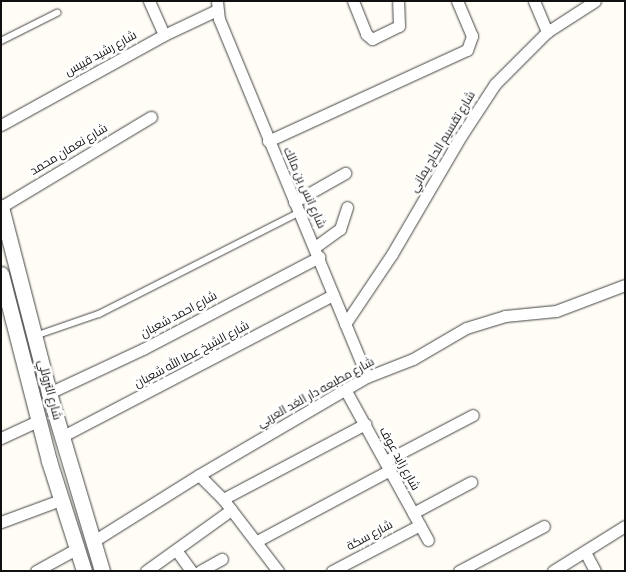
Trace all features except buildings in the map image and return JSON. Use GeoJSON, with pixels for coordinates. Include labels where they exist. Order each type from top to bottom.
{"type":"FeatureCollection","features":[{"type":"Feature","properties":{"kind":"street"},"geometry":{"type":"LineString","coordinates":[[149,1],[164,35]]}},
{"type":"Feature","properties":{"kind":"street"},"geometry":{"type":"LineString","coordinates":[[352,1],[366,34],[372,39],[399,26],[397,3]]}},
{"type":"Feature","properties":{"kind":"street"},"geometry":{"type":"LineString","coordinates":[[268,141],[467,50],[472,36],[457,1]]}},
{"type":"Feature","properties":{"kind":"street"},"geometry":{"type":"LineString","coordinates":[[534,1],[547,32]]}},
{"type":"Feature","properties":{"kind":"street","name":"شارع تقسيم الحاج يماني"},"geometry":{"type":"LineString","coordinates":[[345,324],[392,254],[477,110],[518,58],[547,32],[589,3]]}},
{"type":"Feature","properties":{"kind":"street","name":"شارع رشيد قبيس"},"geometry":{"type":"LineString","coordinates":[[1,125],[217,6]]}},
{"type":"Feature","properties":{"kind":"street","name":"شارع انس بن مالك"},"geometry":{"type":"LineString","coordinates":[[217,6],[268,141],[317,252],[367,377]]}},
{"type":"Feature","properties":{"kind":"street","name":"شارع نعمان محمد"},"geometry":{"type":"LineString","coordinates":[[1,207],[151,117]]}},
{"type":"Feature","properties":{"kind":"street"},"geometry":{"type":"LineString","coordinates":[[297,207],[345,173]]}},
{"type":"Feature","properties":{"kind":"street","name":"شارع احمد شعبان"},"geometry":{"type":"LineString","coordinates":[[49,393],[143,349],[317,252],[340,229],[347,206]]}},
{"type":"Feature","properties":{"kind":"street","name":"شارع التروللي"},"geometry":{"type":"LineString","coordinates":[[1,207],[61,437],[102,571]]}},
{"type":"Feature","properties":{"kind":"street","name":"شارع التروللي"},"geometry":{"type":"LineString","coordinates":[[1,274],[60,500],[84,571]]}},
{"type":"Feature","properties":{"kind":"street","name":"شارع مطبعه دار الغد العربي"},"geometry":{"type":"LineString","coordinates":[[92,542],[199,475],[346,391],[367,377],[413,359],[479,323],[505,316],[562,309],[625,285]]}},
{"type":"Feature","properties":{"kind":"street","name":"شارع الشيخ عطا الله شعبان"},"geometry":{"type":"LineString","coordinates":[[61,437],[150,393],[333,295]]}},
{"type":"Feature","properties":{"kind":"street","name":"شارع زايد عوف"},"geometry":{"type":"LineString","coordinates":[[346,391],[428,540]]}},
{"type":"Feature","properties":{"kind":"street"},"geometry":{"type":"LineString","coordinates":[[257,542],[473,415]]}},
{"type":"Feature","properties":{"kind":"street"},"geometry":{"type":"LineString","coordinates":[[1,438],[38,421]]}},
{"type":"Feature","properties":{"kind":"street"},"geometry":{"type":"LineString","coordinates":[[223,499],[365,424]]}},
{"type":"Feature","properties":{"kind":"street"},"geometry":{"type":"LineString","coordinates":[[199,475],[223,499],[275,568],[262,571]]}},
{"type":"Feature","properties":{"kind":"street"},"geometry":{"type":"LineString","coordinates":[[413,513],[471,482]]}},
{"type":"Feature","properties":{"kind":"street"},"geometry":{"type":"LineString","coordinates":[[1,522],[60,500]]}},
{"type":"Feature","properties":{"kind":"street"},"geometry":{"type":"LineString","coordinates":[[146,571],[231,510]]}},
{"type":"Feature","properties":{"kind":"street","name":"شارع سكة"},"geometry":{"type":"LineString","coordinates":[[332,571],[420,525]]}},
{"type":"Feature","properties":{"kind":"street"},"geometry":{"type":"LineString","coordinates":[[459,571],[544,526]]}},
{"type":"Feature","properties":{"kind":"street"},"geometry":{"type":"LineString","coordinates":[[553,571],[625,526]]}},
{"type":"Feature","properties":{"kind":"street"},"geometry":{"type":"LineString","coordinates":[[36,571],[76,549]]}},
{"type":"Feature","properties":{"kind":"street"},"geometry":{"type":"LineString","coordinates":[[176,550],[191,571]]}},
{"type":"Feature","properties":{"kind":"street"},"geometry":{"type":"LineString","coordinates":[[585,552],[595,571]]}},
{"type":"Feature","properties":{"kind":"street"},"geometry":{"type":"LineString","coordinates":[[200,571],[222,559]]}},
{"type":"Feature","properties":{"kind":"lane"},"geometry":{"type":"LineString","coordinates":[[1,41],[56,13]]}},
{"type":"Feature","properties":{"kind":"lane"},"geometry":{"type":"LineString","coordinates":[[34,336],[99,314],[297,207]]}}]}
